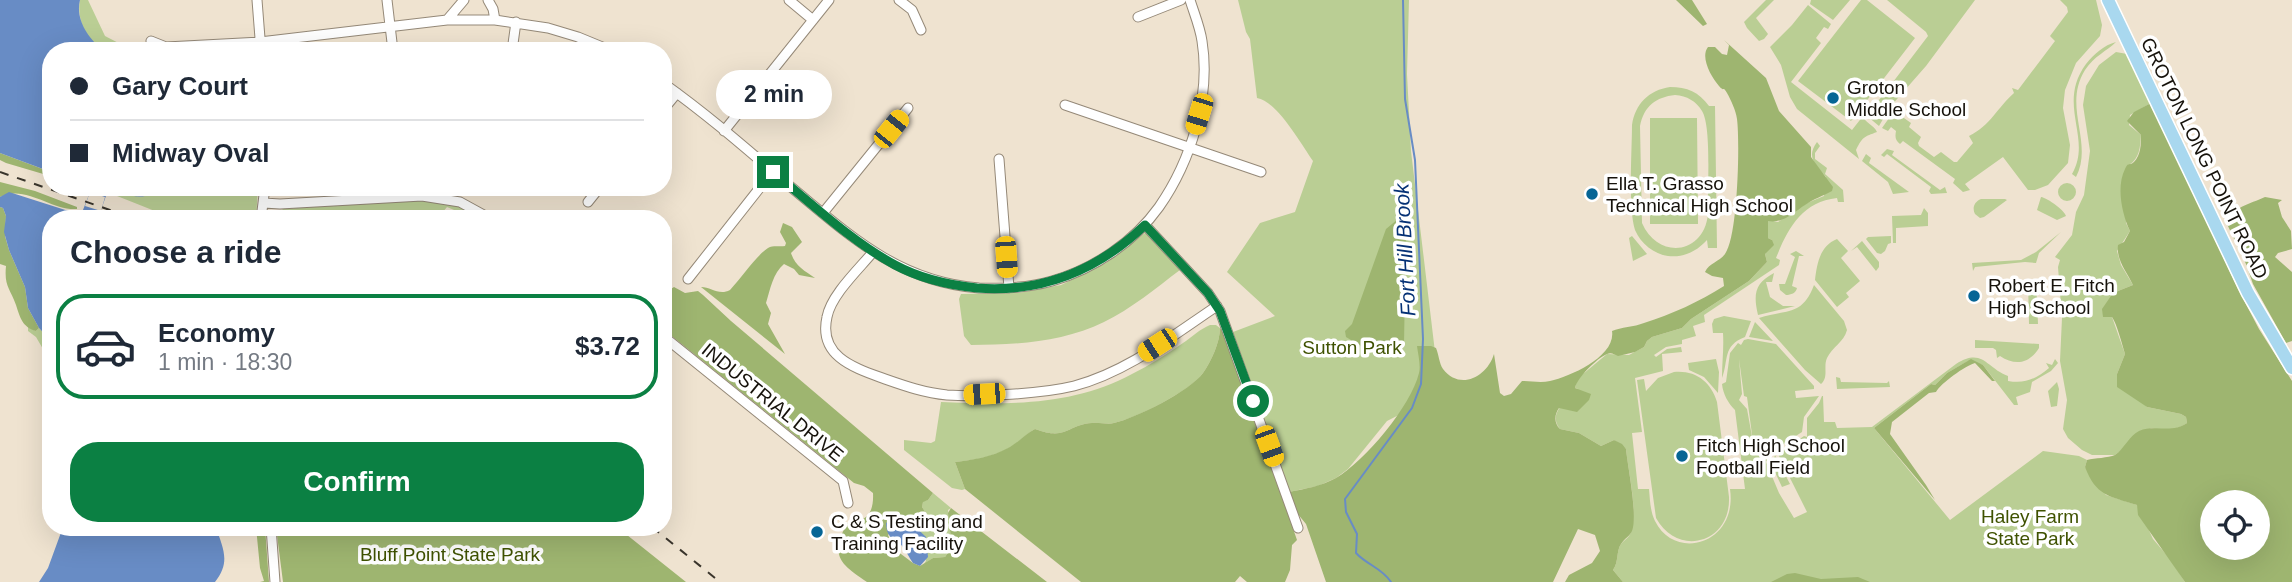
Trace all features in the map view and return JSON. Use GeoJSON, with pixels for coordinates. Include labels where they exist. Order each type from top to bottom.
{"type":"FeatureCollection","features":[{"type":"Feature","properties":{"kind":"main road","name":"GROTON LONG POINT ROAD"},"geometry":{"type":"LineString","coordinates":[[2108,0],[2248,293],[2292,368]]}},
{"type":"Feature","properties":{"kind":"street"},"geometry":{"type":"LineString","coordinates":[[257,0],[260,42]]}},
{"type":"Feature","properties":{"kind":"street"},"geometry":{"type":"LineString","coordinates":[[387,0],[392,42]]}},
{"type":"Feature","properties":{"kind":"street"},"geometry":{"type":"LineString","coordinates":[[447,20],[464,0]]}},
{"type":"Feature","properties":{"kind":"street"},"geometry":{"type":"LineString","coordinates":[[488,0],[495,20]]}},
{"type":"Feature","properties":{"kind":"street"},"geometry":{"type":"LineString","coordinates":[[789,0],[813,20]]}},
{"type":"Feature","properties":{"kind":"street"},"geometry":{"type":"LineString","coordinates":[[724,131],[829,0]]}},
{"type":"Feature","properties":{"kind":"street"},"geometry":{"type":"LineString","coordinates":[[899,0],[912,10],[921,30]]}},
{"type":"Feature","properties":{"kind":"street"},"geometry":{"type":"LineString","coordinates":[[1138,17],[1181,0]]}},
{"type":"Feature","properties":{"kind":"street"},"geometry":{"type":"LineString","coordinates":[[672,89],[873,252],[904,270],[930,280],[967,287],[1009,288],[1046,283],[1081,271],[1116,249],[1145,225],[1167,196],[1184,163],[1199,114],[1203,67],[1202,40],[1190,0]]}},
{"type":"Feature","properties":{"kind":"street"},"geometry":{"type":"LineString","coordinates":[[289,42],[447,20],[516,22],[548,28],[587,42]]}},
{"type":"Feature","properties":{"kind":"street"},"geometry":{"type":"LineString","coordinates":[[513,42],[516,22]]}},
{"type":"Feature","properties":{"kind":"street"},"geometry":{"type":"LineString","coordinates":[[672,99],[677,93]]}},
{"type":"Feature","properties":{"kind":"street"},"geometry":{"type":"LineString","coordinates":[[1065,105],[1261,172]]}},
{"type":"Feature","properties":{"kind":"street"},"geometry":{"type":"LineString","coordinates":[[823,213],[908,108]]}},
{"type":"Feature","properties":{"kind":"street"},"geometry":{"type":"LineString","coordinates":[[999,159],[1009,288]]}},
{"type":"Feature","properties":{"kind":"street"},"geometry":{"type":"LineString","coordinates":[[688,279],[773,172]]}},
{"type":"Feature","properties":{"kind":"street"},"geometry":{"type":"LineString","coordinates":[[263,210],[264,196]]}},
{"type":"Feature","properties":{"kind":"street"},"geometry":{"type":"LineString","coordinates":[[264,203],[422,196],[460,202],[475,210]]}},
{"type":"Feature","properties":{"kind":"street"},"geometry":{"type":"LineString","coordinates":[[588,202],[593,196]]}},
{"type":"Feature","properties":{"kind":"street"},"geometry":{"type":"LineString","coordinates":[[1145,225],[1217,306],[1298,528]]}},
{"type":"Feature","properties":{"kind":"street"},"geometry":{"type":"LineString","coordinates":[[873,252],[832,302],[827,317],[828,341],[836,355],[850,366],[932,393],[959,395],[1040,391],[1092,381],[1124,367],[1217,306]]}},
{"type":"Feature","properties":{"kind":"street","name":"INDUSTRIAL DRIVE"},"geometry":{"type":"LineString","coordinates":[[672,343],[843,481],[848,503]]}},
{"type":"Feature","properties":{"kind":"street"},"geometry":{"type":"LineString","coordinates":[[272,536],[275,582]]}},
{"type":"Feature","properties":{"kind":"green space"},"geometry":{"type":"Polygon","coordinates":[[[80,0],[88,0],[105,36],[117,42],[91,42],[81,23],[80,0]]]}},
{"type":"Feature","properties":{"kind":"green space","name":"Sutton Park"},"geometry":{"type":"Polygon","coordinates":[[[1238,0],[1409,0],[1407,74],[1411,151],[1440,394],[1387,421],[1348,469],[1336,478],[1318,486],[1289,492],[1233,332],[1275,316],[1227,272],[1260,223],[1295,212],[1313,161],[1280,115],[1265,101],[1257,98],[1250,39],[1238,0]]]}},
{"type":"Feature","properties":{"kind":"green space"},"geometry":{"type":"Polygon","coordinates":[[[1676,0],[1692,0],[1707,24],[1703,26],[1676,0]]]}},
{"type":"Feature","properties":{"kind":"green space"},"geometry":{"type":"Polygon","coordinates":[[[1766,0],[1774,0],[1756,18],[1768,34],[1759,41],[1744,22],[1766,0]]]}},
{"type":"Feature","properties":{"kind":"green space"},"geometry":{"type":"Polygon","coordinates":[[[1811,0],[1850,0],[1833,20],[1810,4],[1811,0]]]}},
{"type":"Feature","properties":{"kind":"green space"},"geometry":{"type":"Polygon","coordinates":[[[1861,0],[1867,0],[1915,38],[1851,121],[1798,81],[1861,0]]]}},
{"type":"Feature","properties":{"kind":"green space"},"geometry":{"type":"Polygon","coordinates":[[[1887,0],[1975,0],[1926,66],[1890,107],[1879,126],[1867,116],[1888,88],[1892,91],[1896,85],[1893,82],[1928,36],[1887,0]]]}},
{"type":"Feature","properties":{"kind":"green space"},"geometry":{"type":"Polygon","coordinates":[[[2060,0],[2096,0],[2102,25],[2100,36],[2076,63],[2065,90],[2063,108],[2070,145],[2068,163],[2048,185],[2028,190],[2003,157],[1965,184],[1970,190],[1963,192],[1953,183],[1955,179],[1903,141],[1898,143],[1896,131],[1891,127],[1888,131],[1882,128],[1894,111],[1911,123],[1909,127],[1921,137],[1919,146],[1934,157],[1941,152],[1957,162],[1973,143],[1969,136],[1988,122],[2014,93],[2012,88],[2018,90],[2055,41],[2050,36],[2068,12],[2060,0]]]}},
{"type":"Feature","properties":{"kind":"green space"},"geometry":{"type":"Polygon","coordinates":[[[1808,5],[1831,24],[1828,29],[1824,27],[1816,38],[1821,43],[1791,82],[1852,130],[1863,116],[1874,128],[1877,132],[1864,138],[1856,150],[1859,159],[1797,109],[1790,97],[1781,65],[1770,47],[1808,5]]]}},
{"type":"Feature","properties":{"kind":"green space"},"geometry":{"type":"Polygon","coordinates":[[[1724,40],[1766,78],[1779,111],[1811,147],[1811,157],[1833,187],[1832,191],[1788,217],[1779,221],[1768,221],[1768,238],[1774,245],[1765,254],[1767,262],[1749,281],[1691,319],[1682,328],[1652,337],[1644,347],[1635,352],[1618,356],[1610,353],[1603,356],[1583,374],[1575,388],[1591,394],[1589,400],[1577,412],[1559,408],[1557,411],[1556,422],[1560,429],[1579,433],[1601,446],[1614,440],[1626,449],[1634,524],[1631,533],[1619,547],[1613,570],[1623,582],[1565,582],[1569,575],[1592,563],[1600,551],[1595,535],[1578,529],[1553,582],[1326,582],[1306,524],[1297,513],[1289,492],[1336,478],[1373,446],[1397,416],[1414,386],[1420,370],[1417,346],[1436,348],[1443,369],[1450,376],[1465,380],[1479,375],[1494,354],[1500,393],[1504,396],[1511,394],[1522,381],[1550,381],[1580,370],[1607,349],[1612,331],[1665,316],[1724,286],[1723,278],[1705,272],[1725,254],[1733,229],[1738,131],[1733,106],[1727,93],[1710,72],[1705,56],[1708,47],[1715,47],[1727,55],[1729,45],[1724,40]]]}},
{"type":"Feature","properties":{"kind":"green space"},"geometry":{"type":"Polygon","coordinates":[[[2116,42],[2096,57],[2085,70],[2079,84],[2076,97],[2082,151],[2076,177],[2072,174],[2079,147],[2074,107],[2078,79],[2092,57],[2116,42]]]}},
{"type":"Feature","properties":{"kind":"green space"},"geometry":{"type":"Polygon","coordinates":[[[2116,52],[2127,54],[2151,103],[2130,115],[2129,125],[2141,135],[2137,156],[2129,165],[2126,223],[2130,231],[2117,251],[2121,265],[2133,285],[2113,293],[2103,317],[2112,317],[2125,354],[2117,374],[2147,407],[2181,414],[2186,417],[2187,423],[2169,430],[2151,428],[2115,455],[2092,455],[2068,438],[2063,429],[2067,400],[2060,361],[2060,260],[2055,257],[2072,235],[2076,212],[2084,195],[2090,151],[2083,105],[2086,86],[2099,65],[2116,52]]]}},
{"type":"Feature","properties":{"kind":"green space"},"geometry":{"type":"Polygon","coordinates":[[[1662,89],[1687,89],[1701,97],[1709,106],[1715,106],[1717,248],[1708,248],[1707,240],[1685,255],[1663,255],[1644,244],[1635,230],[1631,194],[1632,125],[1636,111],[1644,99],[1662,89]],[[1675,95],[1652,104],[1644,113],[1640,126],[1642,223],[1658,243],[1680,248],[1690,245],[1705,228],[1708,214],[1708,161],[1707,131],[1702,111],[1694,102],[1675,95]]]}},
{"type":"Feature","properties":{"kind":"green space"},"geometry":{"type":"Polygon","coordinates":[[[2151,103],[2238,289],[2259,329],[2292,381],[2292,582],[2185,582],[2138,515],[2137,505],[2105,494],[2094,484],[2085,467],[2087,460],[2115,455],[2139,431],[2175,428],[2187,423],[2186,417],[2181,414],[2147,407],[2117,387],[2117,374],[2125,354],[2112,317],[2103,317],[2102,309],[2113,293],[2133,285],[2120,261],[2118,250],[2118,245],[2124,242],[2130,231],[2121,200],[2122,176],[2127,165],[2136,159],[2141,146],[2141,135],[2127,121],[2134,112],[2151,103]]]}},
{"type":"Feature","properties":{"kind":"green space"},"geometry":{"type":"Polygon","coordinates":[[[1650,118],[1697,118],[1698,224],[1650,224],[1650,118]]]}},
{"type":"Feature","properties":{"kind":"green space","name":"Haley Farm State Park"},"geometry":{"type":"Polygon","coordinates":[[[1817,142],[1820,146],[1815,153],[1815,159],[1827,168],[1825,174],[1843,190],[1844,202],[1838,202],[1837,198],[1825,200],[1805,211],[1786,237],[1776,258],[1780,260],[1779,265],[1704,315],[1705,322],[1693,326],[1696,336],[1682,340],[1682,344],[1666,347],[1654,355],[1656,357],[1667,349],[1681,347],[1682,352],[1662,354],[1663,371],[1635,378],[1642,432],[1632,433],[1638,489],[1649,489],[1653,517],[1664,534],[1676,541],[1703,541],[1715,534],[1724,523],[1730,508],[1730,489],[1745,489],[1735,410],[1726,398],[1722,384],[1726,382],[1730,353],[1744,340],[1776,344],[1814,386],[1814,389],[1795,391],[1796,398],[1819,396],[1804,417],[1802,432],[1771,452],[1766,462],[1779,493],[1794,518],[1807,512],[1778,454],[1804,436],[1807,437],[1807,418],[1822,396],[1824,422],[1835,422],[1837,428],[1872,427],[1965,359],[1979,358],[2008,376],[2008,381],[2020,382],[2039,375],[2049,368],[2046,363],[2052,365],[2055,359],[2058,363],[2051,371],[2032,382],[2030,392],[2016,397],[2018,405],[2014,405],[1983,365],[1968,361],[1947,373],[1935,385],[1931,384],[1874,428],[1950,520],[2043,451],[2079,456],[2087,460],[2085,467],[2106,495],[2137,505],[2153,539],[2185,582],[1623,582],[1613,570],[1619,547],[1632,528],[1632,494],[1626,449],[1614,440],[1601,446],[1579,433],[1560,429],[1557,412],[1578,389],[1575,388],[1577,379],[1607,354],[1629,355],[1644,347],[1652,337],[1682,328],[1691,319],[1749,281],[1767,262],[1765,254],[1772,240],[1768,238],[1768,220],[1778,222],[1807,203],[1824,196],[1826,177],[1813,160],[1817,142]],[[1739,359],[1742,394],[1739,400],[1747,409],[1753,442],[1747,397],[1744,396],[1739,359]]]}},
{"type":"Feature","properties":{"kind":"green space"},"geometry":{"type":"Polygon","coordinates":[[[1887,149],[1894,151],[1892,155],[1940,190],[1945,187],[1947,193],[1931,194],[1931,187],[1887,154],[1884,157],[1881,155],[1887,149]]]}},
{"type":"Feature","properties":{"kind":"green space"},"geometry":{"type":"Polygon","coordinates":[[[0,153],[42,169],[42,174],[6,163],[0,160],[0,153]]]}},
{"type":"Feature","properties":{"kind":"green space"},"geometry":{"type":"Polygon","coordinates":[[[1866,154],[1871,158],[1869,163],[1909,192],[1893,194],[1888,182],[1862,161],[1866,154]]]}},
{"type":"Feature","properties":{"kind":"green space"},"geometry":{"type":"Polygon","coordinates":[[[0,182],[35,191],[77,209],[67,209],[19,194],[0,197],[0,182]]]}},
{"type":"Feature","properties":{"kind":"green space"},"geometry":{"type":"Polygon","coordinates":[[[2063,183],[2071,183],[2076,192],[2074,199],[2063,201],[2058,196],[2058,188],[2063,183]]]}},
{"type":"Feature","properties":{"kind":"green space"},"geometry":{"type":"Polygon","coordinates":[[[117,196],[257,196],[257,210],[152,210],[117,196]]]}},
{"type":"Feature","properties":{"kind":"green space"},"geometry":{"type":"Polygon","coordinates":[[[2041,197],[2056,205],[2066,216],[2057,220],[2037,210],[2041,197]]]}},
{"type":"Feature","properties":{"kind":"green space"},"geometry":{"type":"Polygon","coordinates":[[[2265,197],[2282,200],[2278,203],[2282,217],[2291,231],[2292,249],[2278,253],[2275,257],[2292,272],[2292,341],[2286,343],[2253,284],[2227,224],[2237,210],[2265,197]]]}},
{"type":"Feature","properties":{"kind":"green space"},"geometry":{"type":"Polygon","coordinates":[[[430,199],[446,201],[468,210],[447,207],[444,210],[283,209],[430,199]]]}},
{"type":"Feature","properties":{"kind":"green space"},"geometry":{"type":"Polygon","coordinates":[[[1981,199],[2007,200],[1980,218],[1975,214],[1974,207],[1981,199]]]}},
{"type":"Feature","properties":{"kind":"green space"},"geometry":{"type":"Polygon","coordinates":[[[0,207],[6,216],[5,236],[9,250],[25,287],[28,308],[39,328],[36,331],[22,321],[7,283],[6,266],[0,264],[0,207]]]}},
{"type":"Feature","properties":{"kind":"green space"},"geometry":{"type":"Polygon","coordinates":[[[1924,208],[1928,213],[1928,226],[1896,228],[1896,243],[1893,243],[1892,216],[1921,215],[1924,208]]]}},
{"type":"Feature","properties":{"kind":"green space"},"geometry":{"type":"Polygon","coordinates":[[[1398,219],[1406,225],[1404,345],[1397,351],[1382,354],[1346,337],[1345,331],[1352,324],[1386,229],[1398,219]]]}},
{"type":"Feature","properties":{"kind":"green space"},"geometry":{"type":"Polygon","coordinates":[[[783,223],[792,227],[802,242],[791,253],[793,258],[815,278],[799,275],[784,264],[772,282],[766,303],[771,313],[768,324],[785,354],[701,287],[722,292],[730,290],[763,252],[770,247],[785,246],[780,232],[783,223]]]}},
{"type":"Feature","properties":{"kind":"green space"},"geometry":{"type":"Polygon","coordinates":[[[2061,232],[2039,253],[2036,263],[1975,267],[1973,271],[1972,263],[2021,260],[2061,232]]]}},
{"type":"Feature","properties":{"kind":"green space"},"geometry":{"type":"Polygon","coordinates":[[[1145,233],[1150,235],[1180,270],[1114,317],[1088,329],[1039,341],[971,345],[964,336],[959,299],[961,294],[1019,293],[1061,285],[1106,263],[1145,233]]]}},
{"type":"Feature","properties":{"kind":"green space"},"geometry":{"type":"Polygon","coordinates":[[[1632,236],[1647,254],[1633,261],[1629,238],[1632,236]]]}},
{"type":"Feature","properties":{"kind":"green space"},"geometry":{"type":"Polygon","coordinates":[[[1891,236],[1891,243],[1881,254],[1877,253],[1866,239],[1868,237],[1891,236]]]}},
{"type":"Feature","properties":{"kind":"green space"},"geometry":{"type":"Polygon","coordinates":[[[1837,239],[1848,251],[1841,258],[1860,281],[1846,293],[1849,297],[1837,307],[1815,280],[1818,261],[1823,251],[1837,239]]]}},
{"type":"Feature","properties":{"kind":"green space"},"geometry":{"type":"Polygon","coordinates":[[[1862,241],[1879,262],[1876,271],[1857,247],[1851,251],[1862,241]]]}},
{"type":"Feature","properties":{"kind":"green space"},"geometry":{"type":"Polygon","coordinates":[[[1796,251],[1804,256],[1799,256],[1792,286],[1797,288],[1786,295],[1780,290],[1779,284],[1785,284],[1795,257],[1790,254],[1796,251]]]}},
{"type":"Feature","properties":{"kind":"green space"},"geometry":{"type":"Polygon","coordinates":[[[1774,273],[1772,282],[1766,282],[1770,297],[1783,306],[1795,306],[1758,315],[1757,290],[1763,281],[1774,273]]]}},
{"type":"Feature","properties":{"kind":"green space"},"geometry":{"type":"Polygon","coordinates":[[[2036,280],[2038,324],[2029,324],[2028,281],[2036,280]]]}},
{"type":"Feature","properties":{"kind":"green space"},"geometry":{"type":"Polygon","coordinates":[[[1814,285],[1844,321],[1847,330],[1827,358],[1825,378],[1821,384],[1759,318],[1798,307],[1814,285]]]}},
{"type":"Feature","properties":{"kind":"green space"},"geometry":{"type":"Polygon","coordinates":[[[672,288],[685,293],[698,291],[933,493],[923,502],[922,507],[930,519],[921,527],[903,515],[888,535],[893,548],[920,566],[933,558],[945,557],[952,547],[948,513],[951,508],[1047,582],[867,582],[850,569],[840,558],[839,543],[847,523],[860,521],[868,515],[873,493],[854,483],[672,336],[672,288]]]}},
{"type":"Feature","properties":{"kind":"green space"},"geometry":{"type":"Polygon","coordinates":[[[1724,316],[1751,321],[1745,337],[1729,349],[1722,378],[1723,333],[1713,333],[1712,324],[1714,319],[1724,316]]]}},
{"type":"Feature","properties":{"kind":"green space"},"geometry":{"type":"Polygon","coordinates":[[[1755,322],[1773,341],[1749,337],[1755,322]]]}},
{"type":"Feature","properties":{"kind":"green space"},"geometry":{"type":"Polygon","coordinates":[[[1210,325],[1220,328],[1214,352],[1203,373],[1186,388],[1162,403],[1124,420],[1111,424],[1083,424],[1060,433],[1035,429],[999,453],[955,462],[965,489],[952,488],[904,450],[904,440],[931,443],[935,441],[941,402],[1014,403],[1063,398],[1087,392],[1110,385],[1139,371],[1210,325]]]}},
{"type":"Feature","properties":{"kind":"green space"},"geometry":{"type":"Polygon","coordinates":[[[28,327],[36,331],[39,328],[42,331],[42,347],[36,337],[28,331],[28,327]]]}},
{"type":"Feature","properties":{"kind":"green space"},"geometry":{"type":"Polygon","coordinates":[[[1220,328],[1228,340],[1297,540],[1292,545],[1290,570],[1285,582],[1247,582],[1240,576],[1235,582],[1081,582],[965,489],[955,462],[982,458],[1002,451],[1035,429],[1060,433],[1083,424],[1111,424],[1124,420],[1187,388],[1203,373],[1212,358],[1220,328]]]}},
{"type":"Feature","properties":{"kind":"green space"},"geometry":{"type":"Polygon","coordinates":[[[1975,340],[2039,344],[2039,348],[2031,357],[2016,362],[2000,356],[1997,358],[1993,348],[1975,348],[1975,340]]]}},
{"type":"Feature","properties":{"kind":"green space"},"geometry":{"type":"Polygon","coordinates":[[[1716,359],[1719,372],[1718,393],[1704,377],[1689,370],[1688,363],[1716,359]]]}},
{"type":"Feature","properties":{"kind":"green space"},"geometry":{"type":"Polygon","coordinates":[[[1971,359],[1983,365],[1995,381],[1975,363],[1954,375],[1936,392],[1929,393],[1892,422],[1890,434],[1935,500],[1874,428],[1931,384],[1935,385],[1947,373],[1971,359]]]}},
{"type":"Feature","properties":{"kind":"green space"},"geometry":{"type":"Polygon","coordinates":[[[1674,372],[1689,373],[1702,379],[1717,402],[1729,497],[1722,525],[1702,540],[1677,538],[1656,518],[1637,380],[1644,379],[1646,391],[1658,378],[1674,372]]]}},
{"type":"Feature","properties":{"kind":"green space"},"geometry":{"type":"Polygon","coordinates":[[[1836,377],[1840,378],[1841,382],[1889,381],[1890,387],[1837,389],[1836,377]]]}},
{"type":"Feature","properties":{"kind":"green space"},"geometry":{"type":"Polygon","coordinates":[[[2057,382],[2057,406],[2051,407],[2048,391],[2057,382]]]}},
{"type":"Feature","properties":{"kind":"green space"},"geometry":{"type":"Polygon","coordinates":[[[1775,455],[1790,484],[1782,487],[1772,466],[1775,455]]]}},
{"type":"Feature","properties":{"kind":"green space"},"geometry":{"type":"Polygon","coordinates":[[[933,493],[951,508],[948,510],[952,547],[945,557],[933,558],[924,564],[926,561],[916,526],[925,525],[930,519],[922,507],[923,501],[928,500],[933,493]]]}},
{"type":"Feature","properties":{"kind":"green space"},"geometry":{"type":"Polygon","coordinates":[[[257,536],[266,536],[269,582],[260,582],[264,581],[257,536]]]}},
{"type":"Feature","properties":{"kind":"green space","name":"Bluff Point State Park"},"geometry":{"type":"Polygon","coordinates":[[[277,536],[628,536],[686,582],[283,582],[277,536]]]}},
{"type":"Feature","properties":{"kind":"green space"},"geometry":{"type":"Polygon","coordinates":[[[1795,573],[1821,579],[1858,577],[1870,582],[1771,582],[1795,573]]]}},
{"type":"Feature","properties":{"kind":"water"},"geometry":{"type":"Polygon","coordinates":[[[0,0],[80,0],[81,22],[94,42],[42,42],[42,169],[0,153],[0,0]]]}},
{"type":"Feature","properties":{"kind":"water"},"geometry":{"type":"Polygon","coordinates":[[[9,192],[65,210],[42,210],[42,331],[28,308],[25,287],[4,232],[6,216],[0,207],[0,197],[9,192]]]}},
{"type":"Feature","properties":{"kind":"water"},"geometry":{"type":"Polygon","coordinates":[[[88,196],[106,196],[101,210],[83,210],[88,196]]]}},
{"type":"Feature","properties":{"kind":"water"},"geometry":{"type":"Polygon","coordinates":[[[903,515],[926,537],[928,557],[920,566],[913,563],[903,547],[888,533],[886,523],[903,515]]]}},
{"type":"Feature","properties":{"kind":"water"},"geometry":{"type":"Polygon","coordinates":[[[60,536],[219,536],[224,555],[223,568],[215,582],[39,582],[48,568],[60,536]]]}},
{"type":"Feature","properties":{"kind":"pier"},"geometry":{"type":"Polygon","coordinates":[[[89,196],[105,197],[101,210],[85,206],[89,196]]]}},
{"type":"Feature","properties":{"kind":"waterway","name":"Fort Hill Brook"},"geometry":{"type":"LineString","coordinates":[[1391,582],[1356,553],[1357,534],[1346,512],[1345,499],[1412,408],[1421,384],[1423,339],[1415,160],[1405,99],[1403,0]]}},
{"type":"Feature","properties":{"kind":"railway"},"geometry":{"type":"LineString","coordinates":[[0,172],[42,187]]}},
{"type":"Feature","properties":{"kind":"railway"},"geometry":{"type":"LineString","coordinates":[[69,196],[110,210]]}},
{"type":"Feature","properties":{"kind":"railway"},"geometry":{"type":"LineString","coordinates":[[663,536],[720,582]]}},
{"type":"Feature","properties":{"kind":"place","name":"Groton Middle School"},"geometry":{"type":"Point","coordinates":[1833,98]}},
{"type":"Feature","properties":{"kind":"place","name":"Ella T. Grasso Technical High School"},"geometry":{"type":"Point","coordinates":[1592,194]}},
{"type":"Feature","properties":{"kind":"place","name":"Robert E. Fitch High School"},"geometry":{"type":"Point","coordinates":[1974,296]}},
{"type":"Feature","properties":{"kind":"place","name":"Fitch High School Football Field"},"geometry":{"type":"Point","coordinates":[1682,456]}},
{"type":"Feature","properties":{"kind":"place","name":"C & S Testing and Training Facility"},"geometry":{"type":"Point","coordinates":[817,532]}},
{"type":"Feature","properties":{"kind":"route"},"geometry":{"type":"LineString","coordinates":[[773,172],[873,252],[913,274],[967,287],[1019,288],[1062,279],[1100,260],[1145,225],[1208,293],[1220,311],[1253,401]]}}]}
